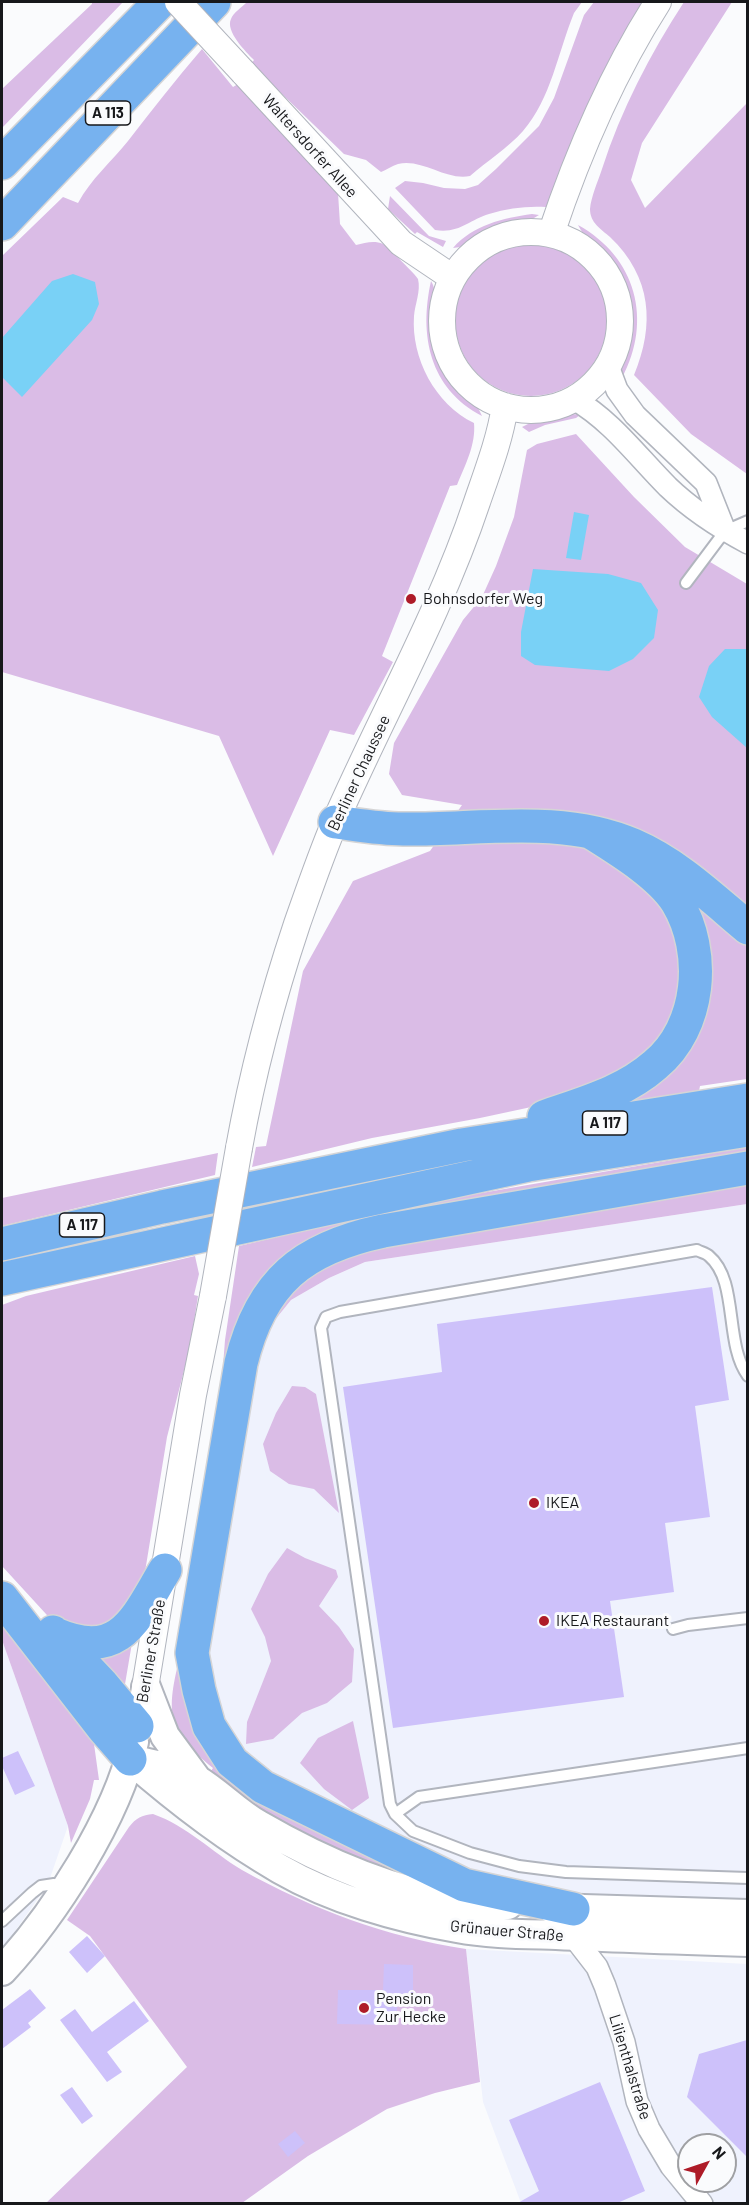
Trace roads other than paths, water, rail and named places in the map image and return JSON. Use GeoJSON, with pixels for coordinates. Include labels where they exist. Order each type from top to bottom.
{"type":"FeatureCollection","features":[{"type":"Feature","properties":{"kind":"highway"},"geometry":{"type":"LineString","coordinates":[[44,122],[73,64],[130,2]]}},
{"type":"Feature","properties":{"kind":"highway","name":"A 113"},"geometry":{"type":"LineString","coordinates":[[2,164],[160,2]]}},
{"type":"Feature","properties":{"kind":"highway","name":"A 113"},"geometry":{"type":"LineString","coordinates":[[2,224],[214,2]]}},
{"type":"Feature","properties":{"kind":"highway"},"geometry":{"type":"LineString","coordinates":[[335,822],[404,829],[548,826],[592,833],[632,844],[665,861],[747,928]]}},
{"type":"Feature","properties":{"kind":"highway"},"geometry":{"type":"LineString","coordinates":[[462,1145],[610,1094],[657,1064],[676,1042],[688,1020],[695,984],[695,954],[689,926],[676,900],[651,874],[592,833]]}},
{"type":"Feature","properties":{"kind":"highway","name":"A 117"},"geometry":{"type":"LineString","coordinates":[[2,1244],[162,1207],[462,1145],[747,1100]]}},
{"type":"Feature","properties":{"kind":"highway","name":"A 117"},"geometry":{"type":"LineString","coordinates":[[2,1279],[104,1255],[528,1165],[747,1130]]}},
{"type":"Feature","properties":{"kind":"highway"},"geometry":{"type":"LineString","coordinates":[[573,1922],[464,1885],[263,1787],[232,1762],[209,1726],[192,1653],[246,1340],[269,1295],[286,1275],[323,1249],[344,1241],[383,1231],[747,1168]]}},
{"type":"Feature","properties":{"kind":"highway"},"geometry":{"type":"LineString","coordinates":[[2,1294],[104,1255]]}},
{"type":"Feature","properties":{"kind":"highway"},"geometry":{"type":"LineString","coordinates":[[55,1634],[70,1641],[84,1642],[103,1642],[120,1635],[134,1622],[165,1570]]}},
{"type":"Feature","properties":{"kind":"highway"},"geometry":{"type":"LineString","coordinates":[[2,1575],[102,1684],[137,1726]]}},
{"type":"Feature","properties":{"kind":"highway"},"geometry":{"type":"LineString","coordinates":[[2,1598],[103,1728],[130,1759]]}},
{"type":"Feature","properties":{"kind":"main road","name":"Grünauer Straße"},"geometry":{"type":"LineString","coordinates":[[146,1687],[165,1736],[197,1779]]}},
{"type":"Feature","properties":{"kind":"main road","name":"Berliner Straße"},"geometry":{"type":"LineString","coordinates":[[2,1971],[41,1925],[65,1890],[112,1803],[130,1759],[137,1726]]}},
{"type":"Feature","properties":{"kind":"main road","name":"Grünauer Straße"},"geometry":{"type":"LineString","coordinates":[[130,1759],[178,1801],[224,1834],[282,1870],[344,1898],[402,1917],[459,1929],[747,1914]]}},
{"type":"Feature","properties":{"kind":"main road","name":"Grünauer Straße"},"geometry":{"type":"LineString","coordinates":[[130,1759],[169,1768],[197,1779],[248,1818],[285,1840],[332,1863],[397,1887],[463,1903],[573,1922],[747,1942]]}},
{"type":"Feature","properties":{"kind":"street","name":"Waltersdorfer Allee"},"geometry":{"type":"LineString","coordinates":[[178,2],[401,243],[453,278]]}},
{"type":"Feature","properties":{"kind":"street"},"geometry":{"type":"LineString","coordinates":[[551,234],[575,166],[597,115],[633,44],[658,2]]}},
{"type":"Feature","properties":{"kind":"street"},"geometry":{"type":"LineString","coordinates":[[532,232],[551,234],[585,250],[599,263],[609,278],[620,313],[620,331],[616,349],[599,379],[574,399],[557,406],[540,409],[505,406],[487,398],[471,386],[458,371],[443,335],[442,315],[446,296],[453,278],[478,249],[513,234],[532,232]]}},
{"type":"Feature","properties":{"kind":"street"},"geometry":{"type":"LineString","coordinates":[[608,366],[617,390],[635,415],[706,483],[725,531]]}},
{"type":"Feature","properties":{"kind":"street"},"geometry":{"type":"LineString","coordinates":[[574,399],[595,411],[670,489],[725,531],[747,543]]}},
{"type":"Feature","properties":{"kind":"street","name":"Berliner Chaussee"},"geometry":{"type":"LineString","coordinates":[[213,1296],[260,1043],[276,986],[310,886],[335,822],[426,630],[459,552],[499,438],[505,406]]}},
{"type":"Feature","properties":{"kind":"street","name":"Berliner Straße"},"geometry":{"type":"LineString","coordinates":[[137,1726],[146,1687],[192,1406],[213,1296]]}},
{"type":"Feature","properties":{"kind":"street","name":"Lilienthalstraße"},"geometry":{"type":"LineString","coordinates":[[573,1922],[605,1986],[624,2042],[637,2101],[649,2129],[694,2201]]}},
{"type":"Feature","properties":{"kind":"lane"},"geometry":{"type":"LineString","coordinates":[[686,582],[725,531],[747,521]]}},
{"type":"Feature","properties":{"kind":"lane"},"geometry":{"type":"LineString","coordinates":[[747,1376],[738,1361],[723,1275],[709,1256],[697,1250],[340,1312],[326,1317],[321,1328],[390,1804],[394,1814],[413,1831],[470,1852],[519,1866],[566,1872],[747,1878]]}},
{"type":"Feature","properties":{"kind":"lane"},"geometry":{"type":"LineString","coordinates":[[673,1629],[747,1618]]}},
{"type":"Feature","properties":{"kind":"lane"},"geometry":{"type":"LineString","coordinates":[[394,1814],[419,1797],[747,1748]]}},
{"type":"Feature","properties":{"kind":"lane"},"geometry":{"type":"LineString","coordinates":[[2,1921],[41,1886],[54,1884],[65,1890]]}},
{"type":"Feature","properties":{"kind":"water"},"geometry":{"type":"Polygon","coordinates":[[[73,274],[95,282],[99,304],[92,320],[22,397],[2,377],[2,338],[52,281],[73,274]]]}},
{"type":"Feature","properties":{"kind":"water"},"geometry":{"type":"Polygon","coordinates":[[[574,512],[589,515],[581,560],[566,558],[574,512]]]}},
{"type":"Feature","properties":{"kind":"water"},"geometry":{"type":"Polygon","coordinates":[[[533,569],[608,574],[641,583],[658,610],[654,638],[633,659],[609,671],[535,665],[521,656],[521,632],[533,569]]]}},
{"type":"Feature","properties":{"kind":"water"},"geometry":{"type":"Polygon","coordinates":[[[725,649],[747,649],[747,748],[712,717],[699,697],[709,666],[725,649]]]}},
{"type":"Feature","properties":{"kind":"place","name":"Bohnsdorfer Weg"},"geometry":{"type":"Point","coordinates":[411,599]}},
{"type":"Feature","properties":{"kind":"place","name":"IKEA"},"geometry":{"type":"Point","coordinates":[534,1503]}},
{"type":"Feature","properties":{"kind":"place","name":"IKEA Restaurant"},"geometry":{"type":"Point","coordinates":[544,1621]}},
{"type":"Feature","properties":{"kind":"place","name":"Pension Zur Hecke"},"geometry":{"type":"Point","coordinates":[364,2008]}}]}
